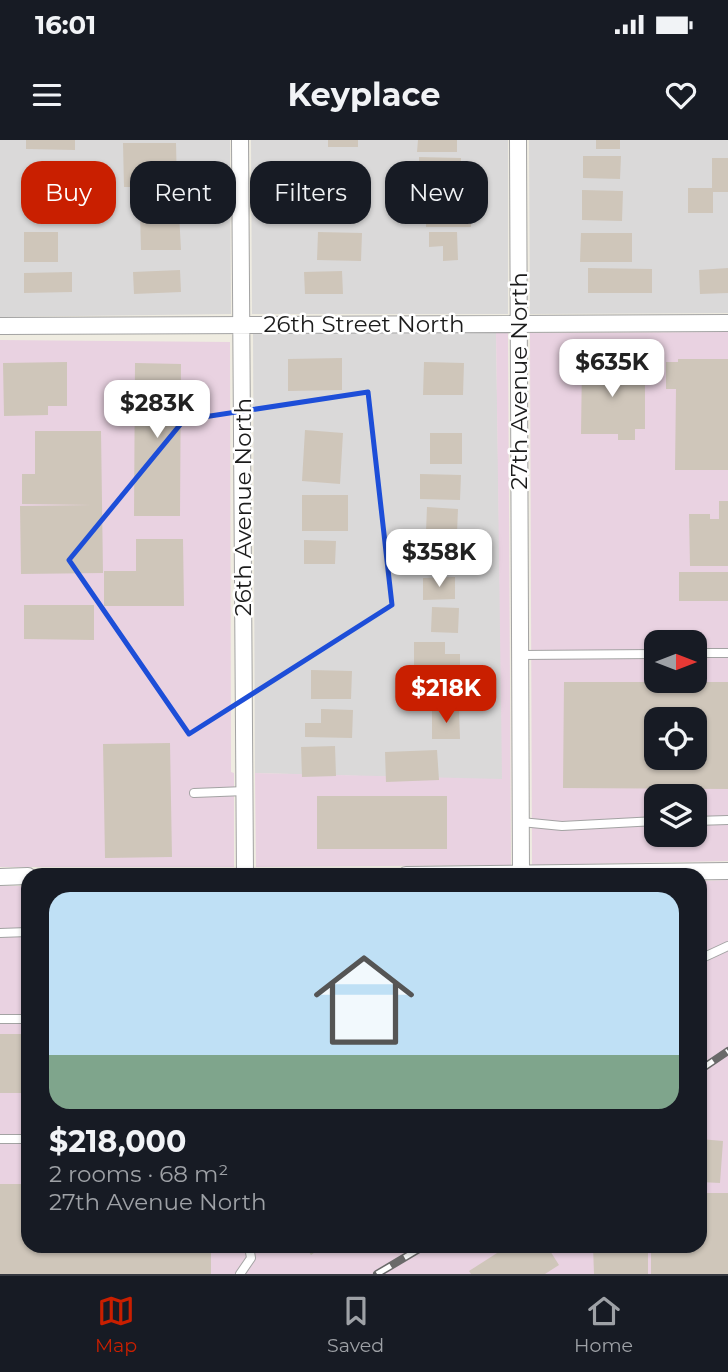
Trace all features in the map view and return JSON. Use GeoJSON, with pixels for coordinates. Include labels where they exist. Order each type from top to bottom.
{"type":"FeatureCollection","features":[{"type":"Feature","properties":{"kind":"street","name":"26th Avenue North"},"geometry":{"type":"LineString","coordinates":[[240,140],[245,868]]}},
{"type":"Feature","properties":{"kind":"street","name":"27th Avenue North"},"geometry":{"type":"LineString","coordinates":[[518,140],[521,868]]}},
{"type":"Feature","properties":{"kind":"street","name":"26th Street North"},"geometry":{"type":"LineString","coordinates":[[0,326],[728,323]]}},
{"type":"Feature","properties":{"kind":"street"},"geometry":{"type":"LineString","coordinates":[[707,871],[728,871]]}},
{"type":"Feature","properties":{"kind":"street"},"geometry":{"type":"LineString","coordinates":[[0,877],[21,876]]}},
{"type":"Feature","properties":{"kind":"lane"},"geometry":{"type":"LineString","coordinates":[[707,653],[728,653]]}},
{"type":"Feature","properties":{"kind":"lane"},"geometry":{"type":"LineString","coordinates":[[520,655],[644,654]]}},
{"type":"Feature","properties":{"kind":"lane"},"geometry":{"type":"LineString","coordinates":[[194,793],[245,791]]}},
{"type":"Feature","properties":{"kind":"lane"},"geometry":{"type":"LineString","coordinates":[[707,821],[728,820]]}},
{"type":"Feature","properties":{"kind":"lane"},"geometry":{"type":"LineString","coordinates":[[521,822],[562,826],[644,822]]}},
{"type":"Feature","properties":{"kind":"lane"},"geometry":{"type":"LineString","coordinates":[[0,933],[21,932]]}},
{"type":"Feature","properties":{"kind":"lane"},"geometry":{"type":"LineString","coordinates":[[707,956],[728,946]]}},
{"type":"Feature","properties":{"kind":"lane"},"geometry":{"type":"LineString","coordinates":[[0,1019],[21,1019]]}},
{"type":"Feature","properties":{"kind":"lane"},"geometry":{"type":"LineString","coordinates":[[0,1139],[21,1139]]}},
{"type":"Feature","properties":{"kind":"lane"},"geometry":{"type":"LineString","coordinates":[[240,1274],[251,1258],[250,1253]]}},
{"type":"Feature","properties":{"kind":"highlighted area"},"geometry":{"type":"Polygon","coordinates":[[[368,392],[392,605],[189,734],[69,560],[184,420],[368,392]]]}},
{"type":"Feature","properties":{"kind":"shaded area"},"geometry":{"type":"Polygon","coordinates":[[[0,140],[230,140],[230,161],[130,161],[130,224],[230,224],[231,314],[0,317],[0,140]]]}},
{"type":"Feature","properties":{"kind":"shaded area"},"geometry":{"type":"Polygon","coordinates":[[[251,140],[508,140],[508,314],[252,314],[251,224],[371,224],[371,161],[251,161],[251,140]]]}},
{"type":"Feature","properties":{"kind":"shaded area"},"geometry":{"type":"Polygon","coordinates":[[[529,140],[728,140],[728,313],[530,314],[529,140]]]}},
{"type":"Feature","properties":{"kind":"shaded area"},"geometry":{"type":"Polygon","coordinates":[[[728,332],[728,861],[532,865],[530,333],[728,332]]]}},
{"type":"Feature","properties":{"kind":"shaded area"},"geometry":{"type":"Polygon","coordinates":[[[253,333],[496,333],[503,780],[255,773],[253,333]]]}},
{"type":"Feature","properties":{"kind":"shaded area"},"geometry":{"type":"Polygon","coordinates":[[[496,333],[508,333],[511,865],[256,867],[255,773],[502,779],[496,333]]]}},
{"type":"Feature","properties":{"kind":"shaded area"},"geometry":{"type":"Polygon","coordinates":[[[0,340],[230,342],[231,772],[234,773],[234,867],[0,867],[0,340]]]}},
{"type":"Feature","properties":{"kind":"shaded area"},"geometry":{"type":"Polygon","coordinates":[[[728,880],[728,1274],[0,1274],[0,886],[21,886],[21,1253],[707,1253],[707,881],[728,880]]]}},
{"type":"Feature","properties":{"kind":"building"},"geometry":{"type":"Polygon","coordinates":[[[26,140],[75,140],[75,150],[26,149],[26,140]]]}},
{"type":"Feature","properties":{"kind":"building"},"geometry":{"type":"Polygon","coordinates":[[[328,140],[358,140],[358,147],[328,147],[328,140]]]}},
{"type":"Feature","properties":{"kind":"building"},"geometry":{"type":"Polygon","coordinates":[[[418,140],[457,140],[457,152],[417,152],[418,140]]]}},
{"type":"Feature","properties":{"kind":"building"},"geometry":{"type":"Polygon","coordinates":[[[596,140],[620,140],[620,149],[596,149],[596,140]]]}},
{"type":"Feature","properties":{"kind":"building"},"geometry":{"type":"Polygon","coordinates":[[[123,143],[176,143],[176,161],[130,161],[130,187],[124,187],[123,143]]]}},
{"type":"Feature","properties":{"kind":"building"},"geometry":{"type":"Polygon","coordinates":[[[583,156],[621,156],[620,179],[583,178],[583,156]]]}},
{"type":"Feature","properties":{"kind":"building"},"geometry":{"type":"Polygon","coordinates":[[[419,157],[461,158],[461,161],[419,161],[419,157]]]}},
{"type":"Feature","properties":{"kind":"building"},"geometry":{"type":"Polygon","coordinates":[[[712,158],[728,158],[728,192],[713,192],[713,213],[688,213],[688,188],[712,188],[712,158]]]}},
{"type":"Feature","properties":{"kind":"building"},"geometry":{"type":"Polygon","coordinates":[[[582,190],[623,191],[622,221],[582,220],[582,190]]]}},
{"type":"Feature","properties":{"kind":"building"},"geometry":{"type":"Polygon","coordinates":[[[140,224],[180,224],[181,250],[141,250],[140,224]]]}},
{"type":"Feature","properties":{"kind":"building"},"geometry":{"type":"Polygon","coordinates":[[[426,224],[471,224],[471,227],[426,227],[426,224]]]}},
{"type":"Feature","properties":{"kind":"building"},"geometry":{"type":"Polygon","coordinates":[[[24,232],[58,232],[58,262],[24,262],[24,232]]]}},
{"type":"Feature","properties":{"kind":"building"},"geometry":{"type":"Polygon","coordinates":[[[318,232],[362,233],[361,261],[317,260],[318,232]]]}},
{"type":"Feature","properties":{"kind":"building"},"geometry":{"type":"Polygon","coordinates":[[[429,232],[457,232],[458,260],[443,261],[443,246],[429,247],[429,232]]]}},
{"type":"Feature","properties":{"kind":"building"},"geometry":{"type":"Polygon","coordinates":[[[581,233],[632,233],[632,262],[580,262],[581,233]]]}},
{"type":"Feature","properties":{"kind":"building"},"geometry":{"type":"Polygon","coordinates":[[[588,268],[652,269],[652,293],[588,293],[588,268]]]}},
{"type":"Feature","properties":{"kind":"building"},"geometry":{"type":"Polygon","coordinates":[[[728,268],[728,293],[700,294],[699,270],[728,268]]]}},
{"type":"Feature","properties":{"kind":"building"},"geometry":{"type":"Polygon","coordinates":[[[180,270],[181,292],[134,294],[133,272],[180,270]]]}},
{"type":"Feature","properties":{"kind":"building"},"geometry":{"type":"Polygon","coordinates":[[[342,271],[343,294],[305,294],[304,272],[342,271]]]}},
{"type":"Feature","properties":{"kind":"building"},"geometry":{"type":"Polygon","coordinates":[[[72,272],[72,292],[24,293],[24,273],[72,272]]]}},
{"type":"Feature","properties":{"kind":"building"},"geometry":{"type":"Polygon","coordinates":[[[342,358],[342,390],[288,391],[288,359],[342,358]]]}},
{"type":"Feature","properties":{"kind":"building"},"geometry":{"type":"Polygon","coordinates":[[[678,359],[728,359],[728,470],[675,470],[676,389],[666,389],[666,362],[678,362],[678,359]]]}},
{"type":"Feature","properties":{"kind":"building"},"geometry":{"type":"Polygon","coordinates":[[[67,362],[67,406],[48,406],[48,415],[4,416],[3,363],[67,362]]]}},
{"type":"Feature","properties":{"kind":"building"},"geometry":{"type":"Polygon","coordinates":[[[424,362],[464,363],[463,395],[423,395],[424,362]]]}},
{"type":"Feature","properties":{"kind":"building"},"geometry":{"type":"Polygon","coordinates":[[[582,362],[635,362],[635,375],[645,375],[645,429],[635,429],[635,440],[618,440],[618,434],[581,434],[582,362]]]}},
{"type":"Feature","properties":{"kind":"building"},"geometry":{"type":"Polygon","coordinates":[[[135,363],[181,364],[180,516],[134,516],[135,363]]]}},
{"type":"Feature","properties":{"kind":"building"},"geometry":{"type":"Polygon","coordinates":[[[305,430],[343,433],[340,484],[302,481],[305,430]]]}},
{"type":"Feature","properties":{"kind":"building"},"geometry":{"type":"Polygon","coordinates":[[[35,431],[101,431],[103,573],[21,574],[20,506],[91,505],[22,504],[22,474],[35,474],[35,431]]]}},
{"type":"Feature","properties":{"kind":"building"},"geometry":{"type":"Polygon","coordinates":[[[430,433],[462,433],[462,464],[430,464],[430,433]]]}},
{"type":"Feature","properties":{"kind":"building"},"geometry":{"type":"Polygon","coordinates":[[[420,474],[461,475],[460,500],[420,499],[420,474]]]}},
{"type":"Feature","properties":{"kind":"building"},"geometry":{"type":"Polygon","coordinates":[[[302,495],[348,495],[348,531],[302,531],[302,495]]]}},
{"type":"Feature","properties":{"kind":"building"},"geometry":{"type":"Polygon","coordinates":[[[719,501],[728,501],[728,566],[690,566],[689,514],[710,514],[710,519],[719,519],[719,501]]]}},
{"type":"Feature","properties":{"kind":"building"},"geometry":{"type":"Polygon","coordinates":[[[427,507],[458,509],[457,533],[426,532],[427,507]]]}},
{"type":"Feature","properties":{"kind":"building"},"geometry":{"type":"Polygon","coordinates":[[[136,539],[183,539],[184,606],[104,606],[104,571],[136,571],[136,539]]]}},
{"type":"Feature","properties":{"kind":"building"},"geometry":{"type":"Polygon","coordinates":[[[304,540],[336,541],[335,564],[304,564],[304,540]]]}},
{"type":"Feature","properties":{"kind":"building"},"geometry":{"type":"Polygon","coordinates":[[[433,543],[461,543],[461,573],[433,574],[433,543]]]}},
{"type":"Feature","properties":{"kind":"building"},"geometry":{"type":"Polygon","coordinates":[[[679,572],[728,572],[728,601],[679,601],[679,572]]]}},
{"type":"Feature","properties":{"kind":"building"},"geometry":{"type":"Polygon","coordinates":[[[455,577],[455,599],[423,600],[423,578],[455,577]]]}},
{"type":"Feature","properties":{"kind":"building"},"geometry":{"type":"Polygon","coordinates":[[[24,605],[94,605],[94,640],[24,639],[24,605]]]}},
{"type":"Feature","properties":{"kind":"building"},"geometry":{"type":"Polygon","coordinates":[[[432,607],[459,608],[458,633],[431,632],[432,607]]]}},
{"type":"Feature","properties":{"kind":"building"},"geometry":{"type":"Polygon","coordinates":[[[414,642],[445,642],[445,654],[460,654],[460,667],[414,666],[414,642]]]}},
{"type":"Feature","properties":{"kind":"building"},"geometry":{"type":"Polygon","coordinates":[[[311,670],[352,671],[351,699],[311,699],[311,670]]]}},
{"type":"Feature","properties":{"kind":"building"},"geometry":{"type":"Polygon","coordinates":[[[446,674],[447,693],[409,694],[408,675],[446,674]]]}},
{"type":"Feature","properties":{"kind":"building"},"geometry":{"type":"Polygon","coordinates":[[[564,682],[644,682],[644,693],[707,693],[707,682],[728,682],[728,789],[707,789],[707,784],[644,784],[644,788],[563,788],[564,682]]]}},
{"type":"Feature","properties":{"kind":"building"},"geometry":{"type":"Polygon","coordinates":[[[321,709],[353,710],[352,738],[305,737],[305,723],[321,723],[321,709]]]}},
{"type":"Feature","properties":{"kind":"building"},"geometry":{"type":"Polygon","coordinates":[[[432,710],[459,710],[460,739],[432,739],[432,710]]]}},
{"type":"Feature","properties":{"kind":"building"},"geometry":{"type":"Polygon","coordinates":[[[170,743],[172,857],[105,858],[103,744],[170,743]]]}},
{"type":"Feature","properties":{"kind":"building"},"geometry":{"type":"Polygon","coordinates":[[[335,746],[336,776],[302,777],[301,747],[335,746]]]}},
{"type":"Feature","properties":{"kind":"building"},"geometry":{"type":"Polygon","coordinates":[[[437,750],[439,780],[386,782],[385,752],[437,750]]]}},
{"type":"Feature","properties":{"kind":"building"},"geometry":{"type":"Polygon","coordinates":[[[317,796],[447,796],[447,849],[317,849],[317,796]]]}},
{"type":"Feature","properties":{"kind":"building"},"geometry":{"type":"Polygon","coordinates":[[[0,1034],[21,1034],[21,1093],[0,1093],[0,1034]]]}},
{"type":"Feature","properties":{"kind":"building"},"geometry":{"type":"Polygon","coordinates":[[[707,1140],[723,1141],[720,1183],[707,1182],[707,1140]]]}},
{"type":"Feature","properties":{"kind":"building"},"geometry":{"type":"Polygon","coordinates":[[[0,1184],[21,1184],[21,1253],[211,1253],[211,1274],[0,1274],[0,1184]]]}},
{"type":"Feature","properties":{"kind":"building"},"geometry":{"type":"Polygon","coordinates":[[[707,1193],[728,1193],[728,1274],[651,1274],[651,1253],[707,1253],[707,1193]]]}},
{"type":"Feature","properties":{"kind":"building"},"geometry":{"type":"Polygon","coordinates":[[[497,1253],[551,1253],[559,1265],[545,1274],[471,1274],[469,1271],[497,1253]]]}},
{"type":"Feature","properties":{"kind":"building"},"geometry":{"type":"Polygon","coordinates":[[[593,1253],[648,1253],[648,1274],[594,1274],[593,1253]]]}},
{"type":"Feature","properties":{"kind":"railway"},"geometry":{"type":"LineString","coordinates":[[707,1065],[728,1051]]}},
{"type":"Feature","properties":{"kind":"railway"},"geometry":{"type":"LineString","coordinates":[[377,1274],[412,1253]]}}]}
